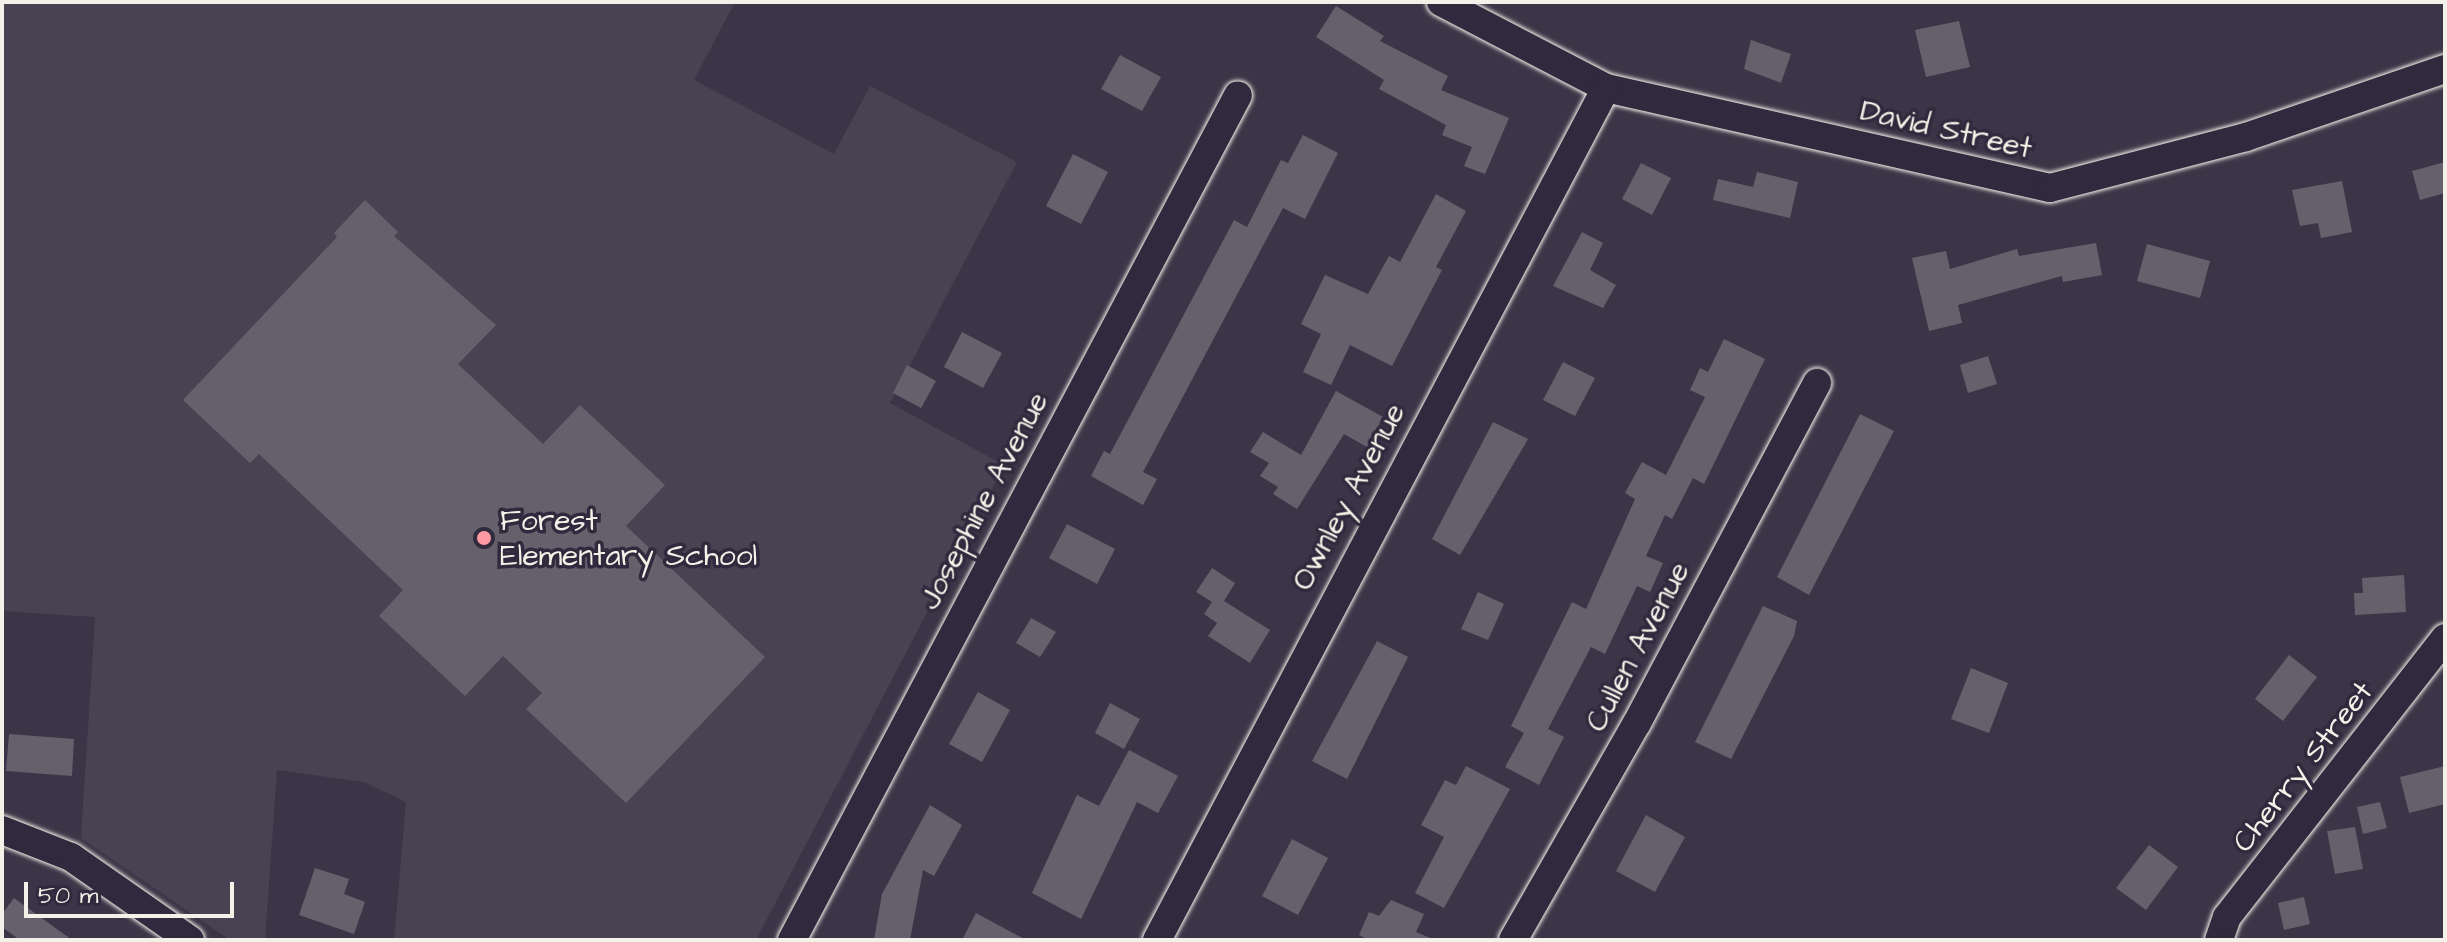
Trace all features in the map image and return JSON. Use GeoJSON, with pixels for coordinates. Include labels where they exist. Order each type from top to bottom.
{"type":"FeatureCollection","features":[{"type":"Feature","properties":{"kind":"street","name":"David Street"},"geometry":{"type":"LineString","coordinates":[[1441,2],[1606,88],[2050,188],[2246,137],[2445,69]]}},
{"type":"Feature","properties":{"kind":"street","name":"Ownley Avenue"},"geometry":{"type":"LineString","coordinates":[[1157,940],[1606,88]]}},
{"type":"Feature","properties":{"kind":"street","name":"Josephine Avenue"},"geometry":{"type":"LineString","coordinates":[[792,940],[1238,95]]}},
{"type":"Feature","properties":{"kind":"street","name":"Cullen Avenue"},"geometry":{"type":"LineString","coordinates":[[1513,940],[1637,723],[1817,383]]}},
{"type":"Feature","properties":{"kind":"street","name":"Cherry Street"},"geometry":{"type":"LineString","coordinates":[[2219,940],[2227,917],[2445,638]]}},
{"type":"Feature","properties":{"kind":"street"},"geometry":{"type":"LineString","coordinates":[[2,830],[71,857],[110,880],[190,940]]}},
{"type":"Feature","properties":{"kind":"shaded area","name":"Forest Elementary School"},"geometry":{"type":"Polygon","coordinates":[[[2,2],[735,2],[694,80],[834,154],[870,86],[1017,162],[890,403],[1004,465],[756,940],[394,940],[406,802],[364,782],[277,770],[265,940],[230,940],[81,838],[95,617],[2,611],[2,2]]]}},
{"type":"Feature","properties":{"kind":"building"},"geometry":{"type":"Polygon","coordinates":[[[1336,6],[1384,36],[1380,41],[1448,76],[1441,90],[1509,118],[1485,174],[1464,166],[1472,147],[1442,135],[1446,125],[1379,89],[1384,80],[1316,37],[1336,6]]]}},
{"type":"Feature","properties":{"kind":"building"},"geometry":{"type":"Polygon","coordinates":[[[1959,21],[1970,67],[1926,77],[1915,30],[1959,21]]]}},
{"type":"Feature","properties":{"kind":"building"},"geometry":{"type":"Polygon","coordinates":[[[1751,40],[1791,54],[1781,83],[1744,69],[1751,40]]]}},
{"type":"Feature","properties":{"kind":"building"},"geometry":{"type":"Polygon","coordinates":[[[1120,55],[1161,77],[1142,111],[1101,89],[1120,55]]]}},
{"type":"Feature","properties":{"kind":"building"},"geometry":{"type":"Polygon","coordinates":[[[1303,135],[1338,153],[1305,219],[1283,208],[1143,472],[1157,479],[1143,505],[1091,476],[1104,451],[1110,454],[1234,220],[1247,227],[1281,160],[1288,163],[1303,135]]]}},
{"type":"Feature","properties":{"kind":"building"},"geometry":{"type":"Polygon","coordinates":[[[1073,154],[1108,172],[1081,224],[1046,206],[1073,154]]]}},
{"type":"Feature","properties":{"kind":"building"},"geometry":{"type":"Polygon","coordinates":[[[2445,162],[2445,193],[2420,200],[2412,171],[2445,162]]]}},
{"type":"Feature","properties":{"kind":"building"},"geometry":{"type":"Polygon","coordinates":[[[1641,163],[1671,178],[1652,215],[1622,199],[1641,163]]]}},
{"type":"Feature","properties":{"kind":"building"},"geometry":{"type":"Polygon","coordinates":[[[1757,172],[1798,182],[1790,218],[1713,200],[1718,179],[1753,187],[1757,172]]]}},
{"type":"Feature","properties":{"kind":"building"},"geometry":{"type":"Polygon","coordinates":[[[2342,181],[2352,232],[2321,238],[2318,223],[2300,226],[2292,190],[2342,181]]]}},
{"type":"Feature","properties":{"kind":"building"},"geometry":{"type":"Polygon","coordinates":[[[1436,194],[1466,211],[1436,267],[1442,270],[1392,366],[1350,345],[1331,385],[1303,372],[1321,334],[1301,324],[1325,275],[1368,294],[1389,256],[1400,262],[1436,194]]]}},
{"type":"Feature","properties":{"kind":"building"},"geometry":{"type":"Polygon","coordinates":[[[365,200],[398,232],[394,236],[496,325],[458,364],[543,444],[580,405],[665,485],[626,526],[765,657],[626,803],[526,709],[542,693],[503,656],[465,696],[379,616],[403,590],[259,454],[250,463],[183,400],[337,237],[334,233],[365,200]]]}},
{"type":"Feature","properties":{"kind":"building"},"geometry":{"type":"Polygon","coordinates":[[[1582,232],[1603,243],[1590,270],[1616,285],[1603,308],[1553,286],[1582,232]]]}},
{"type":"Feature","properties":{"kind":"building"},"geometry":{"type":"Polygon","coordinates":[[[2096,243],[2102,275],[2063,282],[2062,276],[1958,305],[1962,323],[1929,331],[1912,258],[1946,251],[1950,269],[2017,249],[2019,256],[2096,243]]]}},
{"type":"Feature","properties":{"kind":"building"},"geometry":{"type":"Polygon","coordinates":[[[2147,244],[2210,261],[2200,298],[2137,281],[2147,244]]]}},
{"type":"Feature","properties":{"kind":"building"},"geometry":{"type":"Polygon","coordinates":[[[962,332],[1002,353],[983,388],[944,367],[962,332]]]}},
{"type":"Feature","properties":{"kind":"building"},"geometry":{"type":"Polygon","coordinates":[[[1724,339],[1765,359],[1704,484],[1693,478],[1672,519],[1665,515],[1646,556],[1663,563],[1650,592],[1637,586],[1605,654],[1591,647],[1548,729],[1564,737],[1539,785],[1505,767],[1524,733],[1511,726],[1572,602],[1586,609],[1635,499],[1625,493],[1642,462],[1666,475],[1705,397],[1690,390],[1700,368],[1708,372],[1724,339]]]}},
{"type":"Feature","properties":{"kind":"building"},"geometry":{"type":"Polygon","coordinates":[[[1988,356],[1997,384],[1968,393],[1960,365],[1988,356]]]}},
{"type":"Feature","properties":{"kind":"building"},"geometry":{"type":"Polygon","coordinates":[[[1563,362],[1595,378],[1575,416],[1543,400],[1563,362]]]}},
{"type":"Feature","properties":{"kind":"building"},"geometry":{"type":"Polygon","coordinates":[[[907,365],[936,381],[921,408],[893,393],[907,365]]]}},
{"type":"Feature","properties":{"kind":"building"},"geometry":{"type":"Polygon","coordinates":[[[1336,391],[1383,417],[1367,447],[1344,434],[1297,509],[1273,494],[1278,487],[1260,476],[1269,463],[1250,452],[1263,432],[1301,455],[1336,391]]]}},
{"type":"Feature","properties":{"kind":"building"},"geometry":{"type":"Polygon","coordinates":[[[1860,414],[1894,431],[1809,595],[1777,577],[1860,414]]]}},
{"type":"Feature","properties":{"kind":"building"},"geometry":{"type":"Polygon","coordinates":[[[1493,422],[1528,439],[1460,555],[1432,539],[1493,422]]]}},
{"type":"Feature","properties":{"kind":"building"},"geometry":{"type":"Polygon","coordinates":[[[1067,524],[1115,549],[1097,584],[1049,558],[1067,524]]]}},
{"type":"Feature","properties":{"kind":"building"},"geometry":{"type":"Polygon","coordinates":[[[1212,568],[1235,583],[1224,601],[1270,630],[1250,663],[1208,636],[1217,623],[1204,614],[1212,602],[1196,592],[1212,568]]]}},
{"type":"Feature","properties":{"kind":"building"},"geometry":{"type":"Polygon","coordinates":[[[2404,575],[2406,612],[2355,615],[2354,593],[2363,593],[2362,578],[2404,575]]]}},
{"type":"Feature","properties":{"kind":"building"},"geometry":{"type":"Polygon","coordinates":[[[1478,592],[1504,604],[1488,640],[1461,629],[1478,592]]]}},
{"type":"Feature","properties":{"kind":"building"},"geometry":{"type":"Polygon","coordinates":[[[1763,606],[1797,621],[1794,636],[1731,759],[1695,742],[1763,606]]]}},
{"type":"Feature","properties":{"kind":"building"},"geometry":{"type":"Polygon","coordinates":[[[1031,618],[1056,632],[1040,657],[1016,643],[1031,618]]]}},
{"type":"Feature","properties":{"kind":"building"},"geometry":{"type":"Polygon","coordinates":[[[1377,641],[1408,657],[1347,779],[1312,761],[1377,641]]]}},
{"type":"Feature","properties":{"kind":"building"},"geometry":{"type":"Polygon","coordinates":[[[2289,655],[2317,677],[2283,721],[2255,699],[2289,655]]]}},
{"type":"Feature","properties":{"kind":"building"},"geometry":{"type":"Polygon","coordinates":[[[1971,668],[2008,683],[1989,733],[1951,719],[1971,668]]]}},
{"type":"Feature","properties":{"kind":"building"},"geometry":{"type":"Polygon","coordinates":[[[978,692],[1010,710],[982,762],[949,744],[978,692]]]}},
{"type":"Feature","properties":{"kind":"building"},"geometry":{"type":"Polygon","coordinates":[[[1110,703],[1140,719],[1124,749],[1095,733],[1110,703]]]}},
{"type":"Feature","properties":{"kind":"building"},"geometry":{"type":"Polygon","coordinates":[[[9,734],[74,739],[72,776],[6,771],[9,734]]]}},
{"type":"Feature","properties":{"kind":"building"},"geometry":{"type":"Polygon","coordinates":[[[1129,750],[1178,776],[1158,813],[1137,802],[1081,919],[1032,893],[1077,795],[1099,806],[1129,750]]]}},
{"type":"Feature","properties":{"kind":"building"},"geometry":{"type":"Polygon","coordinates":[[[1466,766],[1510,789],[1444,908],[1415,893],[1444,837],[1421,825],[1445,780],[1456,785],[1466,766]]]}},
{"type":"Feature","properties":{"kind":"building"},"geometry":{"type":"Polygon","coordinates":[[[2445,766],[2445,804],[2409,813],[2400,777],[2445,766]]]}},
{"type":"Feature","properties":{"kind":"building"},"geometry":{"type":"Polygon","coordinates":[[[2380,802],[2387,828],[2363,834],[2357,807],[2380,802]]]}},
{"type":"Feature","properties":{"kind":"building"},"geometry":{"type":"Polygon","coordinates":[[[930,805],[962,825],[934,876],[923,870],[910,940],[874,940],[882,894],[930,805]]]}},
{"type":"Feature","properties":{"kind":"building"},"geometry":{"type":"Polygon","coordinates":[[[1646,815],[1685,837],[1655,892],[1616,871],[1646,815]]]}},
{"type":"Feature","properties":{"kind":"building"},"geometry":{"type":"Polygon","coordinates":[[[2355,827],[2363,869],[2335,874],[2327,831],[2355,827]]]}},
{"type":"Feature","properties":{"kind":"building"},"geometry":{"type":"Polygon","coordinates":[[[1292,839],[1328,858],[1298,915],[1262,896],[1292,839]]]}},
{"type":"Feature","properties":{"kind":"building"},"geometry":{"type":"Polygon","coordinates":[[[2149,845],[2178,867],[2146,910],[2116,888],[2149,845]]]}},
{"type":"Feature","properties":{"kind":"building"},"geometry":{"type":"Polygon","coordinates":[[[315,868],[349,879],[344,894],[365,902],[354,934],[299,915],[315,868]]]}},
{"type":"Feature","properties":{"kind":"building"},"geometry":{"type":"Polygon","coordinates":[[[2304,897],[2310,924],[2284,930],[2278,903],[2304,897]]]}},
{"type":"Feature","properties":{"kind":"building"},"geometry":{"type":"Polygon","coordinates":[[[14,898],[72,940],[20,940],[2,927],[2,914],[14,898]]]}},
{"type":"Feature","properties":{"kind":"building"},"geometry":{"type":"Polygon","coordinates":[[[1391,900],[1424,914],[1416,932],[1435,940],[1369,940],[1359,935],[1369,912],[1379,916],[1391,900]]]}},
{"type":"Feature","properties":{"kind":"building"},"geometry":{"type":"Polygon","coordinates":[[[976,913],[1026,940],[962,940],[976,913]]]}},
{"type":"Feature","properties":{"kind":"place","name":"Forest Elementary School"},"geometry":{"type":"Point","coordinates":[484,538]}}]}
